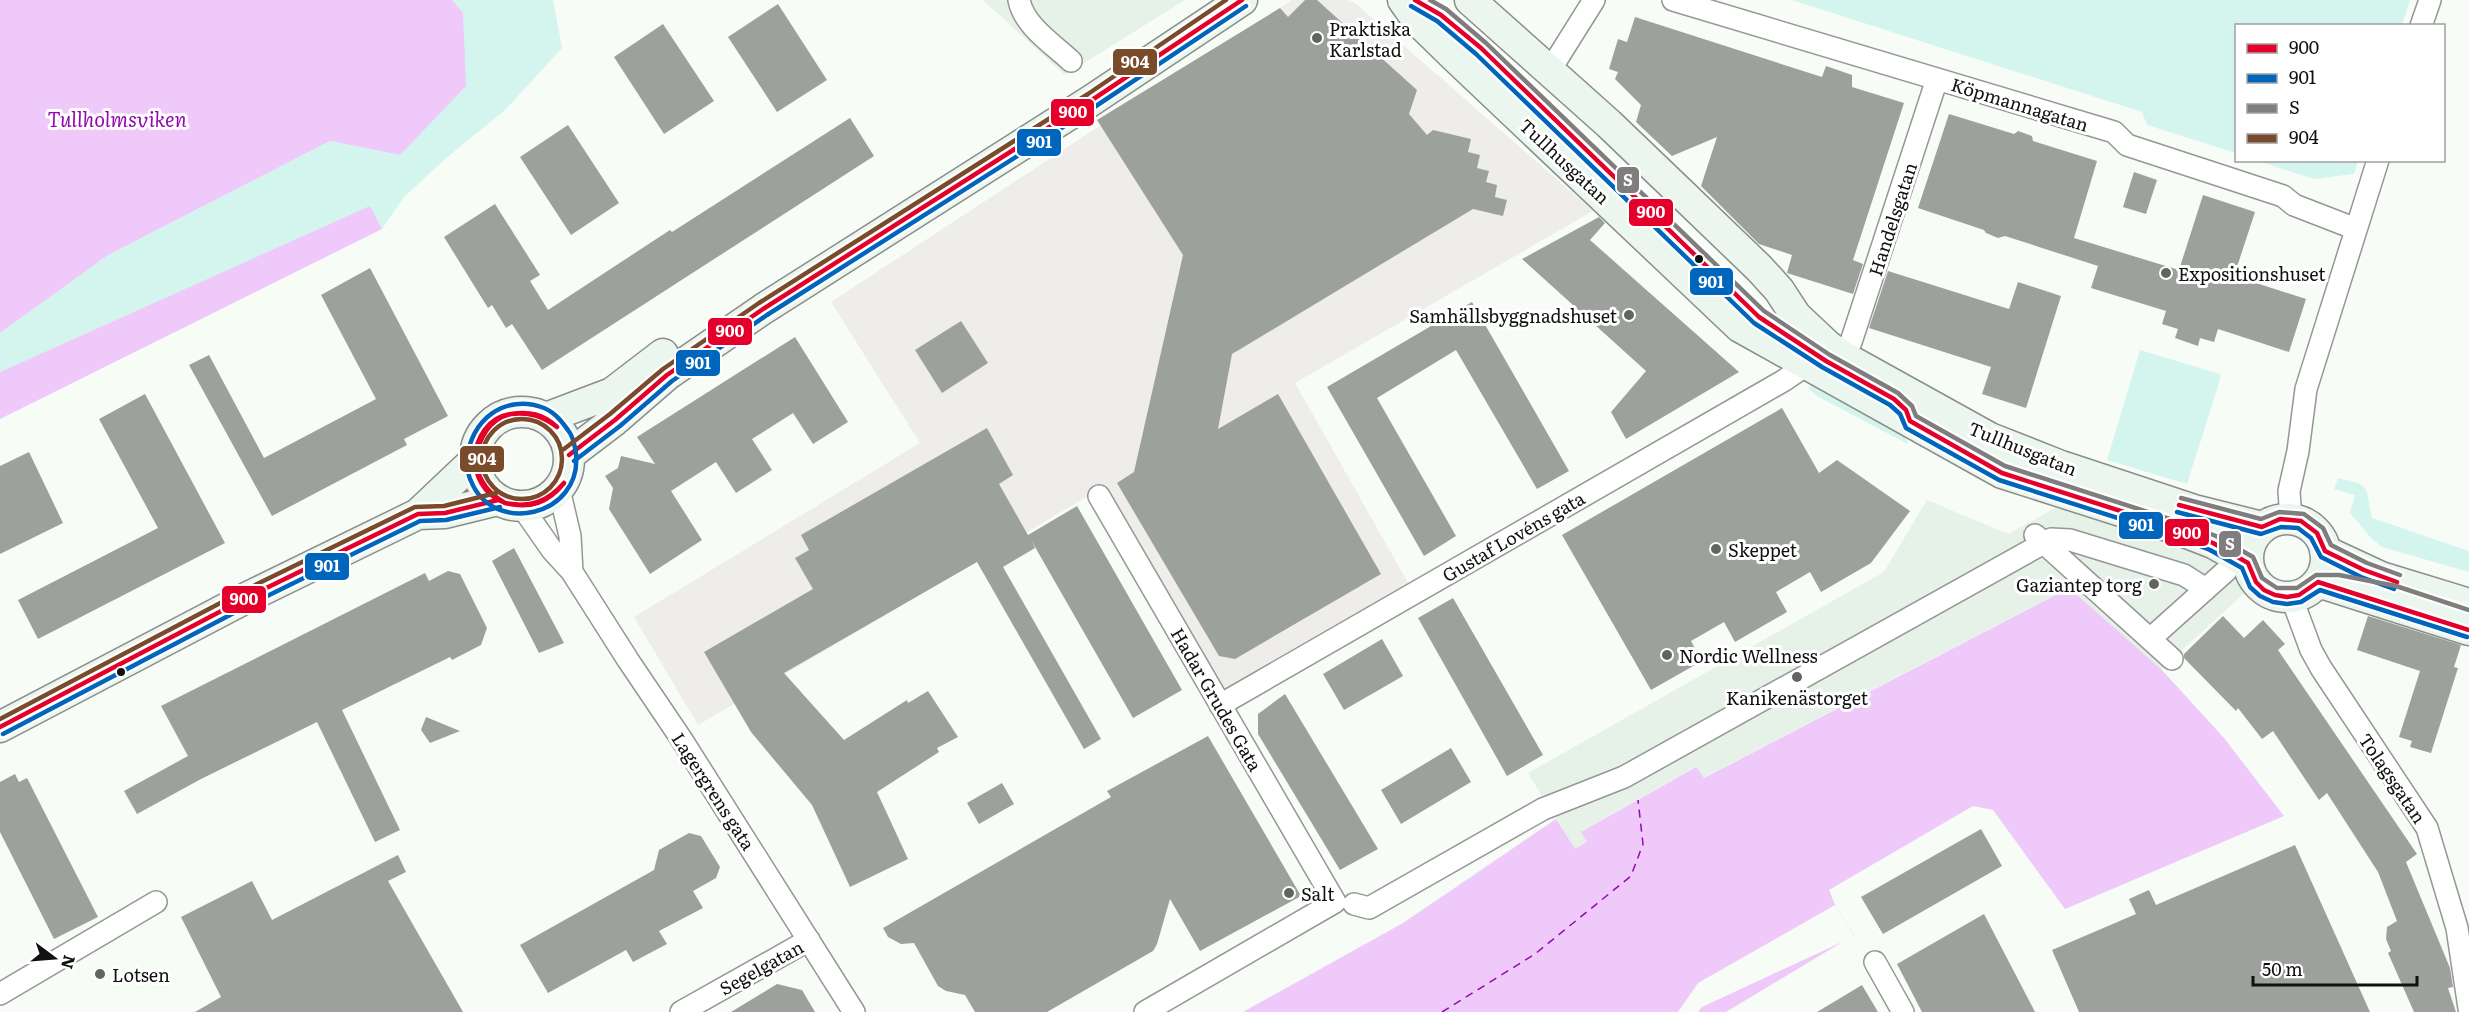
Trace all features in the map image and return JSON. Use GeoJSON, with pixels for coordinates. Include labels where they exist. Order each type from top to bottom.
{"type":"FeatureCollection","features":[{"type":"Feature","properties":{"kind":"street"},"geometry":{"type":"LineString","coordinates":[[1019,0],[1021,12],[1030,23],[1071,61]]}},
{"type":"Feature","properties":{"kind":"street"},"geometry":{"type":"LineString","coordinates":[[546,418],[612,393],[734,304],[1128,54],[1204,0]]}},
{"type":"Feature","properties":{"kind":"street","name":"Tullhusgatan"},"geometry":{"type":"LineString","coordinates":[[1403,0],[1417,20],[1711,303],[1740,327],[1806,366],[2002,473],[2177,529],[2213,543],[2237,567]]}},
{"type":"Feature","properties":{"kind":"street","name":"Tullhusgatan"},"geometry":{"type":"LineString","coordinates":[[1470,0],[1609,124],[1779,290],[1796,316],[1842,356],[1990,438],[2061,466],[2194,510],[2262,527]]}},
{"type":"Feature","properties":{"kind":"street"},"geometry":{"type":"LineString","coordinates":[[1546,69],[1557,59],[1594,0]]}},
{"type":"Feature","properties":{"kind":"street","name":"Köpmannagatan"},"geometry":{"type":"LineString","coordinates":[[1673,0],[2114,132],[2127,145],[2283,196],[2294,205],[2356,229]]}},
{"type":"Feature","properties":{"kind":"street"},"geometry":{"type":"LineString","coordinates":[[2422,24],[2430,0]]}},
{"type":"Feature","properties":{"kind":"street"},"geometry":{"type":"LineString","coordinates":[[569,455],[615,420],[667,375],[735,328],[1092,100],[1239,1]]}},
{"type":"Feature","properties":{"kind":"street","name":"Handelsgatan"},"geometry":{"type":"LineString","coordinates":[[1842,356],[1851,342],[1937,79]]}},
{"type":"Feature","properties":{"kind":"street"},"geometry":{"type":"LineString","coordinates":[[2291,519],[2289,491],[2298,451],[2306,389],[2377,162]]}},
{"type":"Feature","properties":{"kind":"street","name":"Gustaf Lovéns gata"},"geometry":{"type":"LineString","coordinates":[[1220,705],[1806,366]]}},
{"type":"Feature","properties":{"kind":"street"},"geometry":{"type":"LineString","coordinates":[[417,514],[445,513],[510,504],[536,505],[559,489],[569,467],[569,455],[562,434],[546,418],[520,411],[507,413],[495,419],[478,438],[474,461],[481,484],[510,504]]}},
{"type":"Feature","properties":{"kind":"street"},"geometry":{"type":"LineString","coordinates":[[0,727],[248,597],[417,514],[474,461]]}},
{"type":"Feature","properties":{"kind":"street","name":"Lagergrens gata"},"geometry":{"type":"LineString","coordinates":[[559,489],[570,536],[572,572]]}},
{"type":"Feature","properties":{"kind":"street","name":"Hadar Grudes Gata"},"geometry":{"type":"LineString","coordinates":[[1099,496],[1220,705],[1345,903]]}},
{"type":"Feature","properties":{"kind":"street","name":"Lagergrens gata"},"geometry":{"type":"LineString","coordinates":[[510,504],[572,572],[854,1012]]}},
{"type":"Feature","properties":{"kind":"street"},"geometry":{"type":"LineString","coordinates":[[2150,639],[2206,589],[2237,567],[2253,538],[2262,527],[2280,519],[2291,519],[2310,526],[2317,533],[2325,551],[2324,567],[2318,582],[2309,590],[2291,596],[2275,595],[2264,590],[2237,567]]}},
{"type":"Feature","properties":{"kind":"street"},"geometry":{"type":"LineString","coordinates":[[1145,1012],[1269,942],[1345,903],[1369,908],[1543,809],[1624,777],[2038,538],[2070,540],[2184,575],[2206,589]]}},
{"type":"Feature","properties":{"kind":"street"},"geometry":{"type":"LineString","coordinates":[[2038,538],[2172,659]]}},
{"type":"Feature","properties":{"kind":"street"},"geometry":{"type":"LineString","coordinates":[[2325,551],[2381,576],[2469,604]]}},
{"type":"Feature","properties":{"kind":"street"},"geometry":{"type":"LineString","coordinates":[[2318,582],[2469,630]]}},
{"type":"Feature","properties":{"kind":"street","name":"Tolagsgatan"},"geometry":{"type":"LineString","coordinates":[[2291,596],[2320,668],[2427,828],[2457,927],[2469,1008]]}},
{"type":"Feature","properties":{"kind":"street"},"geometry":{"type":"LineString","coordinates":[[0,994],[156,902]]}},
{"type":"Feature","properties":{"kind":"street","name":"Segelgatan"},"geometry":{"type":"LineString","coordinates":[[681,1012],[809,940]]}},
{"type":"Feature","properties":{"kind":"street"},"geometry":{"type":"LineString","coordinates":[[1875,962],[1903,1012]]}},
{"type":"Feature","properties":{"kind":"shaded area"},"geometry":{"type":"Polygon","coordinates":[[[452,0],[553,0],[562,48],[505,110],[445,159],[404,197],[382,229],[370,207],[0,372],[0,333],[108,255],[330,141],[400,155],[463,14],[452,0]]]}},
{"type":"Feature","properties":{"kind":"shaded area"},"geometry":{"type":"Polygon","coordinates":[[[983,0],[1185,0],[1065,75],[983,0]]]}},
{"type":"Feature","properties":{"kind":"shaded area"},"geometry":{"type":"Polygon","coordinates":[[[1292,0],[1348,0],[1355,3],[1593,211],[1295,383],[1411,588],[1220,705],[1090,495],[698,725],[634,617],[920,443],[831,302],[1292,0]]]}},
{"type":"Feature","properties":{"kind":"shaded area"},"geometry":{"type":"Polygon","coordinates":[[[1792,0],[2410,0],[2402,24],[2235,24],[2235,153],[2147,125],[2142,112],[1792,0]]]}},
{"type":"Feature","properties":{"kind":"shaded area"},"geometry":{"type":"Polygon","coordinates":[[[2261,162],[2357,162],[2354,174],[2314,179],[2261,162]]]}},
{"type":"Feature","properties":{"kind":"shaded area"},"geometry":{"type":"Polygon","coordinates":[[[2140,350],[2220,374],[2187,484],[2107,460],[2140,350]]]}},
{"type":"Feature","properties":{"kind":"shaded area"},"geometry":{"type":"Polygon","coordinates":[[[1810,382],[1903,428],[1908,444],[1817,396],[1809,389],[1810,382]]]}},
{"type":"Feature","properties":{"kind":"shaded area"},"geometry":{"type":"Polygon","coordinates":[[[2338,478],[2362,485],[2367,493],[2372,518],[2469,551],[2469,572],[2382,547],[2350,513],[2355,495],[2334,489],[2338,478]]]}},
{"type":"Feature","properties":{"kind":"shaded area","name":"Kanikenästorget"},"geometry":{"type":"Polygon","coordinates":[[[1927,500],[2008,534],[2068,501],[2175,534],[2234,572],[2249,589],[2161,669],[2068,588],[1703,778],[1695,767],[1582,831],[1588,842],[1575,850],[1528,773],[1884,572],[1927,500]]]}},
{"type":"Feature","properties":{"kind":"water","name":"Tullholmsviken"},"geometry":{"type":"Polygon","coordinates":[[[0,0],[452,0],[463,13],[466,86],[400,155],[330,141],[108,255],[0,333],[0,0]]]}},
{"type":"Feature","properties":{"kind":"water"},"geometry":{"type":"Polygon","coordinates":[[[370,206],[382,229],[0,419],[0,372],[370,206]]]}},
{"type":"Feature","properties":{"kind":"water"},"geometry":{"type":"Polygon","coordinates":[[[2069,588],[2161,669],[2224,738],[2284,816],[2065,909],[1993,810],[1973,806],[1829,890],[1835,905],[1854,935],[1726,1012],[1243,1012],[1403,923],[1556,819],[1575,849],[1587,842],[1581,832],[1696,767],[1704,778],[2069,588]]]}},
{"type":"Feature","properties":{"kind":"pier"},"geometry":{"type":"Polygon","coordinates":[[[1835,905],[1855,937],[1842,945],[1840,943],[1702,1007],[1698,1012],[1678,1012],[1698,983],[1835,905]]]}},
{"type":"Feature","properties":{"kind":"building"},"geometry":{"type":"Polygon","coordinates":[[[1305,0],[1317,0],[1417,90],[1409,114],[1427,135],[1433,130],[1471,139],[1468,152],[1480,155],[1477,168],[1489,171],[1486,182],[1497,185],[1495,197],[1507,200],[1503,216],[1473,209],[1232,354],[1218,429],[1278,394],[1381,574],[1235,659],[1219,656],[1117,483],[1134,472],[1183,255],[1097,120],[1280,8],[1288,17],[1305,0]]]}},
{"type":"Feature","properties":{"kind":"building"},"geometry":{"type":"Polygon","coordinates":[[[778,4],[827,80],[777,112],[728,37],[778,4]]]}},
{"type":"Feature","properties":{"kind":"building"},"geometry":{"type":"Polygon","coordinates":[[[1635,17],[1822,77],[1826,66],[1852,75],[1852,87],[1904,103],[1853,260],[1863,264],[1853,294],[1787,273],[1792,255],[1759,244],[1701,186],[1717,137],[1672,156],[1636,122],[1641,105],[1615,79],[1618,72],[1609,69],[1618,39],[1627,42],[1635,17]]]}},
{"type":"Feature","properties":{"kind":"building"},"geometry":{"type":"Polygon","coordinates":[[[663,24],[714,101],[664,134],[614,57],[663,24]]]}},
{"type":"Feature","properties":{"kind":"building"},"geometry":{"type":"Polygon","coordinates":[[[1949,114],[2014,134],[2018,131],[2032,136],[2033,141],[2097,161],[2074,238],[2179,270],[2203,195],[2255,212],[2234,276],[2306,299],[2289,352],[2218,329],[2214,342],[2200,338],[2198,346],[2175,338],[2178,329],[2162,324],[2166,311],[2091,288],[2098,266],[2005,236],[1998,238],[1984,230],[1918,208],[1949,114]]]}},
{"type":"Feature","properties":{"kind":"building"},"geometry":{"type":"Polygon","coordinates":[[[850,118],[874,156],[542,370],[512,324],[506,328],[492,305],[488,308],[444,237],[495,204],[540,275],[530,281],[548,310],[670,230],[672,232],[850,118]]]}},
{"type":"Feature","properties":{"kind":"building"},"geometry":{"type":"Polygon","coordinates":[[[568,125],[619,203],[571,235],[520,157],[568,125]]]}},
{"type":"Feature","properties":{"kind":"building"},"geometry":{"type":"Polygon","coordinates":[[[2134,172],[2157,180],[2146,214],[2123,207],[2134,172]]]}},
{"type":"Feature","properties":{"kind":"building","name":"Samhällsbyggnadshuset"},"geometry":{"type":"Polygon","coordinates":[[[1599,217],[1605,223],[1590,240],[1739,372],[1626,439],[1611,412],[1646,371],[1522,259],[1599,217]]]}},
{"type":"Feature","properties":{"kind":"building"},"geometry":{"type":"Polygon","coordinates":[[[370,268],[448,416],[404,439],[407,445],[272,516],[189,365],[209,355],[264,458],[376,399],[321,295],[370,268]]]}},
{"type":"Feature","properties":{"kind":"building"},"geometry":{"type":"Polygon","coordinates":[[[1888,271],[2009,309],[2018,282],[2061,296],[2026,408],[1982,394],[1991,367],[1869,328],[1888,271]]]}},
{"type":"Feature","properties":{"kind":"building"},"geometry":{"type":"Polygon","coordinates":[[[1472,302],[1569,471],[1537,489],[1456,350],[1377,398],[1456,536],[1424,556],[1327,387],[1472,302]]]}},
{"type":"Feature","properties":{"kind":"building"},"geometry":{"type":"Polygon","coordinates":[[[961,321],[988,363],[942,393],[915,350],[961,321]]]}},
{"type":"Feature","properties":{"kind":"building"},"geometry":{"type":"Polygon","coordinates":[[[795,337],[848,422],[813,444],[793,413],[752,439],[772,470],[736,493],[716,462],[671,491],[702,540],[650,574],[609,509],[613,488],[605,476],[618,468],[621,456],[655,464],[637,437],[795,337]]]}},
{"type":"Feature","properties":{"kind":"building"},"geometry":{"type":"Polygon","coordinates":[[[145,394],[225,543],[38,639],[18,600],[158,528],[99,419],[145,394]]]}},
{"type":"Feature","properties":{"kind":"building","name":"Skeppet"},"geometry":{"type":"Polygon","coordinates":[[[1782,408],[1819,473],[1837,460],[1910,511],[1871,563],[1821,592],[1810,572],[1776,592],[1787,612],[1735,642],[1724,622],[1691,641],[1702,661],[1651,690],[1562,535],[1782,408]]]}},
{"type":"Feature","properties":{"kind":"building"},"geometry":{"type":"Polygon","coordinates":[[[987,428],[1013,475],[999,484],[1028,535],[1077,506],[1182,690],[1133,718],[1031,540],[1035,548],[1003,567],[1101,739],[1084,749],[977,562],[784,673],[844,740],[907,700],[908,703],[928,691],[958,737],[937,748],[939,752],[877,792],[908,859],[850,887],[812,805],[751,732],[704,652],[813,589],[795,558],[809,550],[801,535],[987,428]]]}},
{"type":"Feature","properties":{"kind":"building"},"geometry":{"type":"Polygon","coordinates":[[[29,452],[63,523],[0,554],[0,466],[29,452]]]}},
{"type":"Feature","properties":{"kind":"building"},"geometry":{"type":"Polygon","coordinates":[[[514,548],[564,643],[539,653],[492,561],[514,548]]]}},
{"type":"Feature","properties":{"kind":"building"},"geometry":{"type":"Polygon","coordinates":[[[448,571],[460,574],[487,628],[481,645],[452,660],[450,657],[342,710],[400,830],[375,842],[317,722],[201,779],[137,814],[124,791],[188,756],[161,706],[425,573],[429,581],[448,571]]]}},
{"type":"Feature","properties":{"kind":"building"},"geometry":{"type":"Polygon","coordinates":[[[1453,598],[1543,755],[1507,776],[1418,618],[1453,598]]]}},
{"type":"Feature","properties":{"kind":"building"},"geometry":{"type":"Polygon","coordinates":[[[2223,616],[2244,638],[2263,620],[2285,644],[2278,650],[2417,854],[2406,862],[2450,968],[2453,987],[2448,988],[2456,1012],[2414,1012],[2388,953],[2391,951],[2386,939],[2387,927],[2397,921],[2378,872],[2327,793],[2319,800],[2273,731],[2262,739],[2238,708],[2236,711],[2184,658],[2184,654],[2223,616]]]}},
{"type":"Feature","properties":{"kind":"building"},"geometry":{"type":"Polygon","coordinates":[[[2368,616],[2461,645],[2454,667],[2458,668],[2431,753],[2410,747],[2412,741],[2399,737],[2420,671],[2357,650],[2368,616]]]}},
{"type":"Feature","properties":{"kind":"building"},"geometry":{"type":"Polygon","coordinates":[[[1382,639],[1403,676],[1344,710],[1323,674],[1382,639]]]}},
{"type":"Feature","properties":{"kind":"building"},"geometry":{"type":"Polygon","coordinates":[[[1285,694],[1378,849],[1340,870],[1258,734],[1258,714],[1285,694]]]}},
{"type":"Feature","properties":{"kind":"building"},"geometry":{"type":"Polygon","coordinates":[[[426,717],[460,731],[430,743],[421,730],[426,717]]]}},
{"type":"Feature","properties":{"kind":"building"},"geometry":{"type":"Polygon","coordinates":[[[1208,736],[1301,896],[1200,951],[1170,899],[1153,951],[1047,1012],[975,1012],[965,995],[946,991],[938,986],[914,943],[901,944],[888,937],[883,928],[1111,797],[1107,791],[1208,736]]]}},
{"type":"Feature","properties":{"kind":"building"},"geometry":{"type":"Polygon","coordinates":[[[1451,748],[1471,782],[1401,824],[1381,790],[1451,748]]]}},
{"type":"Feature","properties":{"kind":"building"},"geometry":{"type":"Polygon","coordinates":[[[15,774],[19,782],[27,778],[98,917],[54,939],[0,832],[0,782],[15,774]]]}},
{"type":"Feature","properties":{"kind":"building"},"geometry":{"type":"Polygon","coordinates":[[[1002,783],[1014,804],[979,824],[967,803],[1002,783]]]}},
{"type":"Feature","properties":{"kind":"building"},"geometry":{"type":"Polygon","coordinates":[[[1981,829],[2002,866],[1883,934],[1861,897],[1981,829]]]}},
{"type":"Feature","properties":{"kind":"building"},"geometry":{"type":"Polygon","coordinates":[[[689,833],[701,836],[720,867],[716,878],[693,891],[703,908],[659,931],[667,944],[633,962],[626,950],[548,993],[520,945],[654,870],[659,850],[689,833]]]}},
{"type":"Feature","properties":{"kind":"building"},"geometry":{"type":"Polygon","coordinates":[[[2295,845],[2370,1012],[2079,1012],[2052,950],[2136,914],[2129,899],[2149,890],[2156,905],[2295,845]]]}},
{"type":"Feature","properties":{"kind":"building"},"geometry":{"type":"Polygon","coordinates":[[[398,855],[406,872],[388,881],[463,1012],[195,1012],[221,997],[181,917],[252,881],[272,920],[398,855]]]}},
{"type":"Feature","properties":{"kind":"building"},"geometry":{"type":"Polygon","coordinates":[[[1984,914],[2035,1012],[1922,1012],[1897,964],[1984,914]]]}},
{"type":"Feature","properties":{"kind":"building"},"geometry":{"type":"Polygon","coordinates":[[[777,984],[802,990],[815,1012],[731,1012],[777,984]]]}},
{"type":"Feature","properties":{"kind":"building"},"geometry":{"type":"Polygon","coordinates":[[[1862,985],[1878,1012],[1817,1012],[1862,985]]]}},
{"type":"Feature","properties":{"kind":"ferry route"},"geometry":{"type":"LineString","coordinates":[[1442,1012],[1535,954],[1631,876],[1643,844],[1638,800]]}},
{"type":"Feature","properties":{"kind":"transit line","name":"904"},"geometry":{"type":"LineString","coordinates":[[564,449],[663,369],[759,303],[1088,94],[1226,0]]}},
{"type":"Feature","properties":{"kind":"transit line","name":"900"},"geometry":{"type":"LineString","coordinates":[[569,455],[615,420],[667,375],[763,309],[1092,100],[1242,0]]}},
{"type":"Feature","properties":{"kind":"transit line","name":"900"},"geometry":{"type":"LineString","coordinates":[[1415,0],[1441,15],[1481,48],[1759,317],[1826,361],[1894,399],[1906,410],[1910,421],[2002,473],[2177,529],[2213,543],[2248,563],[2256,582],[2264,590],[2275,595],[2287,597],[2299,595],[2318,582],[2469,630]]}},
{"type":"Feature","properties":{"kind":"transit line","name":"S"},"geometry":{"type":"LineString","coordinates":[[1430,0],[1446,9],[1486,43],[1764,311],[1830,355],[1898,393],[1912,406],[1916,416],[2005,466],[2216,536],[2253,557],[2262,578],[2277,588],[2297,588],[2316,575],[2339,575],[2396,586],[2469,610]]}},
{"type":"Feature","properties":{"kind":"transit line","name":"901"},"geometry":{"type":"LineString","coordinates":[[574,461],[620,426],[672,381],[767,315],[1096,106],[1246,6]]}},
{"type":"Feature","properties":{"kind":"transit line","name":"901"},"geometry":{"type":"LineString","coordinates":[[1411,6],[1437,21],[1476,54],[1754,323],[1822,367],[1890,405],[1900,414],[1906,428],[1999,480],[2174,536],[2210,550],[2242,568],[2250,587],[2260,596],[2273,602],[2287,604],[2301,602],[2320,590],[2467,637]]}},
{"type":"Feature","properties":{"kind":"transit line","name":"901"},"geometry":{"type":"LineString","coordinates":[[467,460],[475,433],[482,422],[503,407],[516,404],[530,404],[556,415],[571,436],[576,454],[574,476],[565,493],[551,505],[534,512],[515,513],[498,509],[482,498],[470,479],[467,463]]}},
{"type":"Feature","properties":{"kind":"transit line","name":"900"},"geometry":{"type":"LineString","coordinates":[[474,460],[477,444],[485,430],[496,419],[511,414]]}},
{"type":"Feature","properties":{"kind":"transit line","name":"900"},"geometry":{"type":"LineString","coordinates":[[474,460],[486,431],[496,420],[511,414]]}},
{"type":"Feature","properties":{"kind":"transit line","name":"900"},"geometry":{"type":"LineString","coordinates":[[511,414],[536,414],[557,427]]}},
{"type":"Feature","properties":{"kind":"transit line","name":"900"},"geometry":{"type":"LineString","coordinates":[[511,414],[536,416],[557,427]]}},
{"type":"Feature","properties":{"kind":"transit line","name":"904"},"geometry":{"type":"LineString","coordinates":[[522,419],[537,422],[550,431],[559,444],[562,459],[559,474],[550,487],[537,496],[522,499],[507,496],[494,487],[485,474],[482,459],[485,444],[494,431],[507,422],[522,419]]}},
{"type":"Feature","properties":{"kind":"transit line","name":"900"},"geometry":{"type":"LineString","coordinates":[[475,464],[486,487],[505,503]]}},
{"type":"Feature","properties":{"kind":"transit line","name":"900"},"geometry":{"type":"LineString","coordinates":[[475,464],[484,488],[493,497],[505,503]]}},
{"type":"Feature","properties":{"kind":"transit line","name":"900"},"geometry":{"type":"LineString","coordinates":[[505,503],[523,505],[538,502],[551,495],[564,483]]}},
{"type":"Feature","properties":{"kind":"transit line","name":"900"},"geometry":{"type":"LineString","coordinates":[[505,503],[514,505],[538,503],[552,495],[564,483]]}},
{"type":"Feature","properties":{"kind":"transit line","name":"904"},"geometry":{"type":"LineString","coordinates":[[0,719],[245,590],[415,507],[444,506],[496,493]]}},
{"type":"Feature","properties":{"kind":"transit line","name":"S"},"geometry":{"type":"LineString","coordinates":[[2181,498],[2261,519],[2279,512],[2304,514],[2323,528],[2331,545],[2367,563],[2400,575]]}},
{"type":"Feature","properties":{"kind":"transit line","name":"900"},"geometry":{"type":"LineString","coordinates":[[0,727],[248,597],[418,514],[445,513],[498,500]]}},
{"type":"Feature","properties":{"kind":"transit line","name":"900"},"geometry":{"type":"LineString","coordinates":[[2179,505],[2262,527],[2280,519],[2301,521],[2317,533],[2325,551],[2364,570],[2397,582]]}},
{"type":"Feature","properties":{"kind":"transit line","name":"901"},"geometry":{"type":"LineString","coordinates":[[3,734],[251,604],[420,521],[446,520],[500,507]]}},
{"type":"Feature","properties":{"kind":"transit line","name":"901"},"geometry":{"type":"LineString","coordinates":[[2177,512],[2261,534],[2281,527],[2298,528],[2311,538],[2321,557],[2361,577],[2394,589]]}},
{"type":"Feature","properties":{"kind":"place","name":"Praktiska Karlstad"},"geometry":{"type":"Point","coordinates":[1317,38]}},
{"type":"Feature","properties":{"kind":"place","name":"Expositionshuset"},"geometry":{"type":"Point","coordinates":[2166,273]}},
{"type":"Feature","properties":{"kind":"place","name":"Samhällsbyggnadshuset"},"geometry":{"type":"Point","coordinates":[1629,315]}},
{"type":"Feature","properties":{"kind":"place","name":"Skeppet"},"geometry":{"type":"Point","coordinates":[1716,549]}},
{"type":"Feature","properties":{"kind":"place","name":"Gaziantep torg"},"geometry":{"type":"Point","coordinates":[2154,584]}},
{"type":"Feature","properties":{"kind":"place","name":"Nordic Wellness"},"geometry":{"type":"Point","coordinates":[1667,655]}},
{"type":"Feature","properties":{"kind":"place","name":"Kanikenästorget"},"geometry":{"type":"Point","coordinates":[1797,677]}},
{"type":"Feature","properties":{"kind":"place","name":"Salt"},"geometry":{"type":"Point","coordinates":[1289,893]}},
{"type":"Feature","properties":{"kind":"place","name":"Lotsen"},"geometry":{"type":"Point","coordinates":[100,974]}}]}
